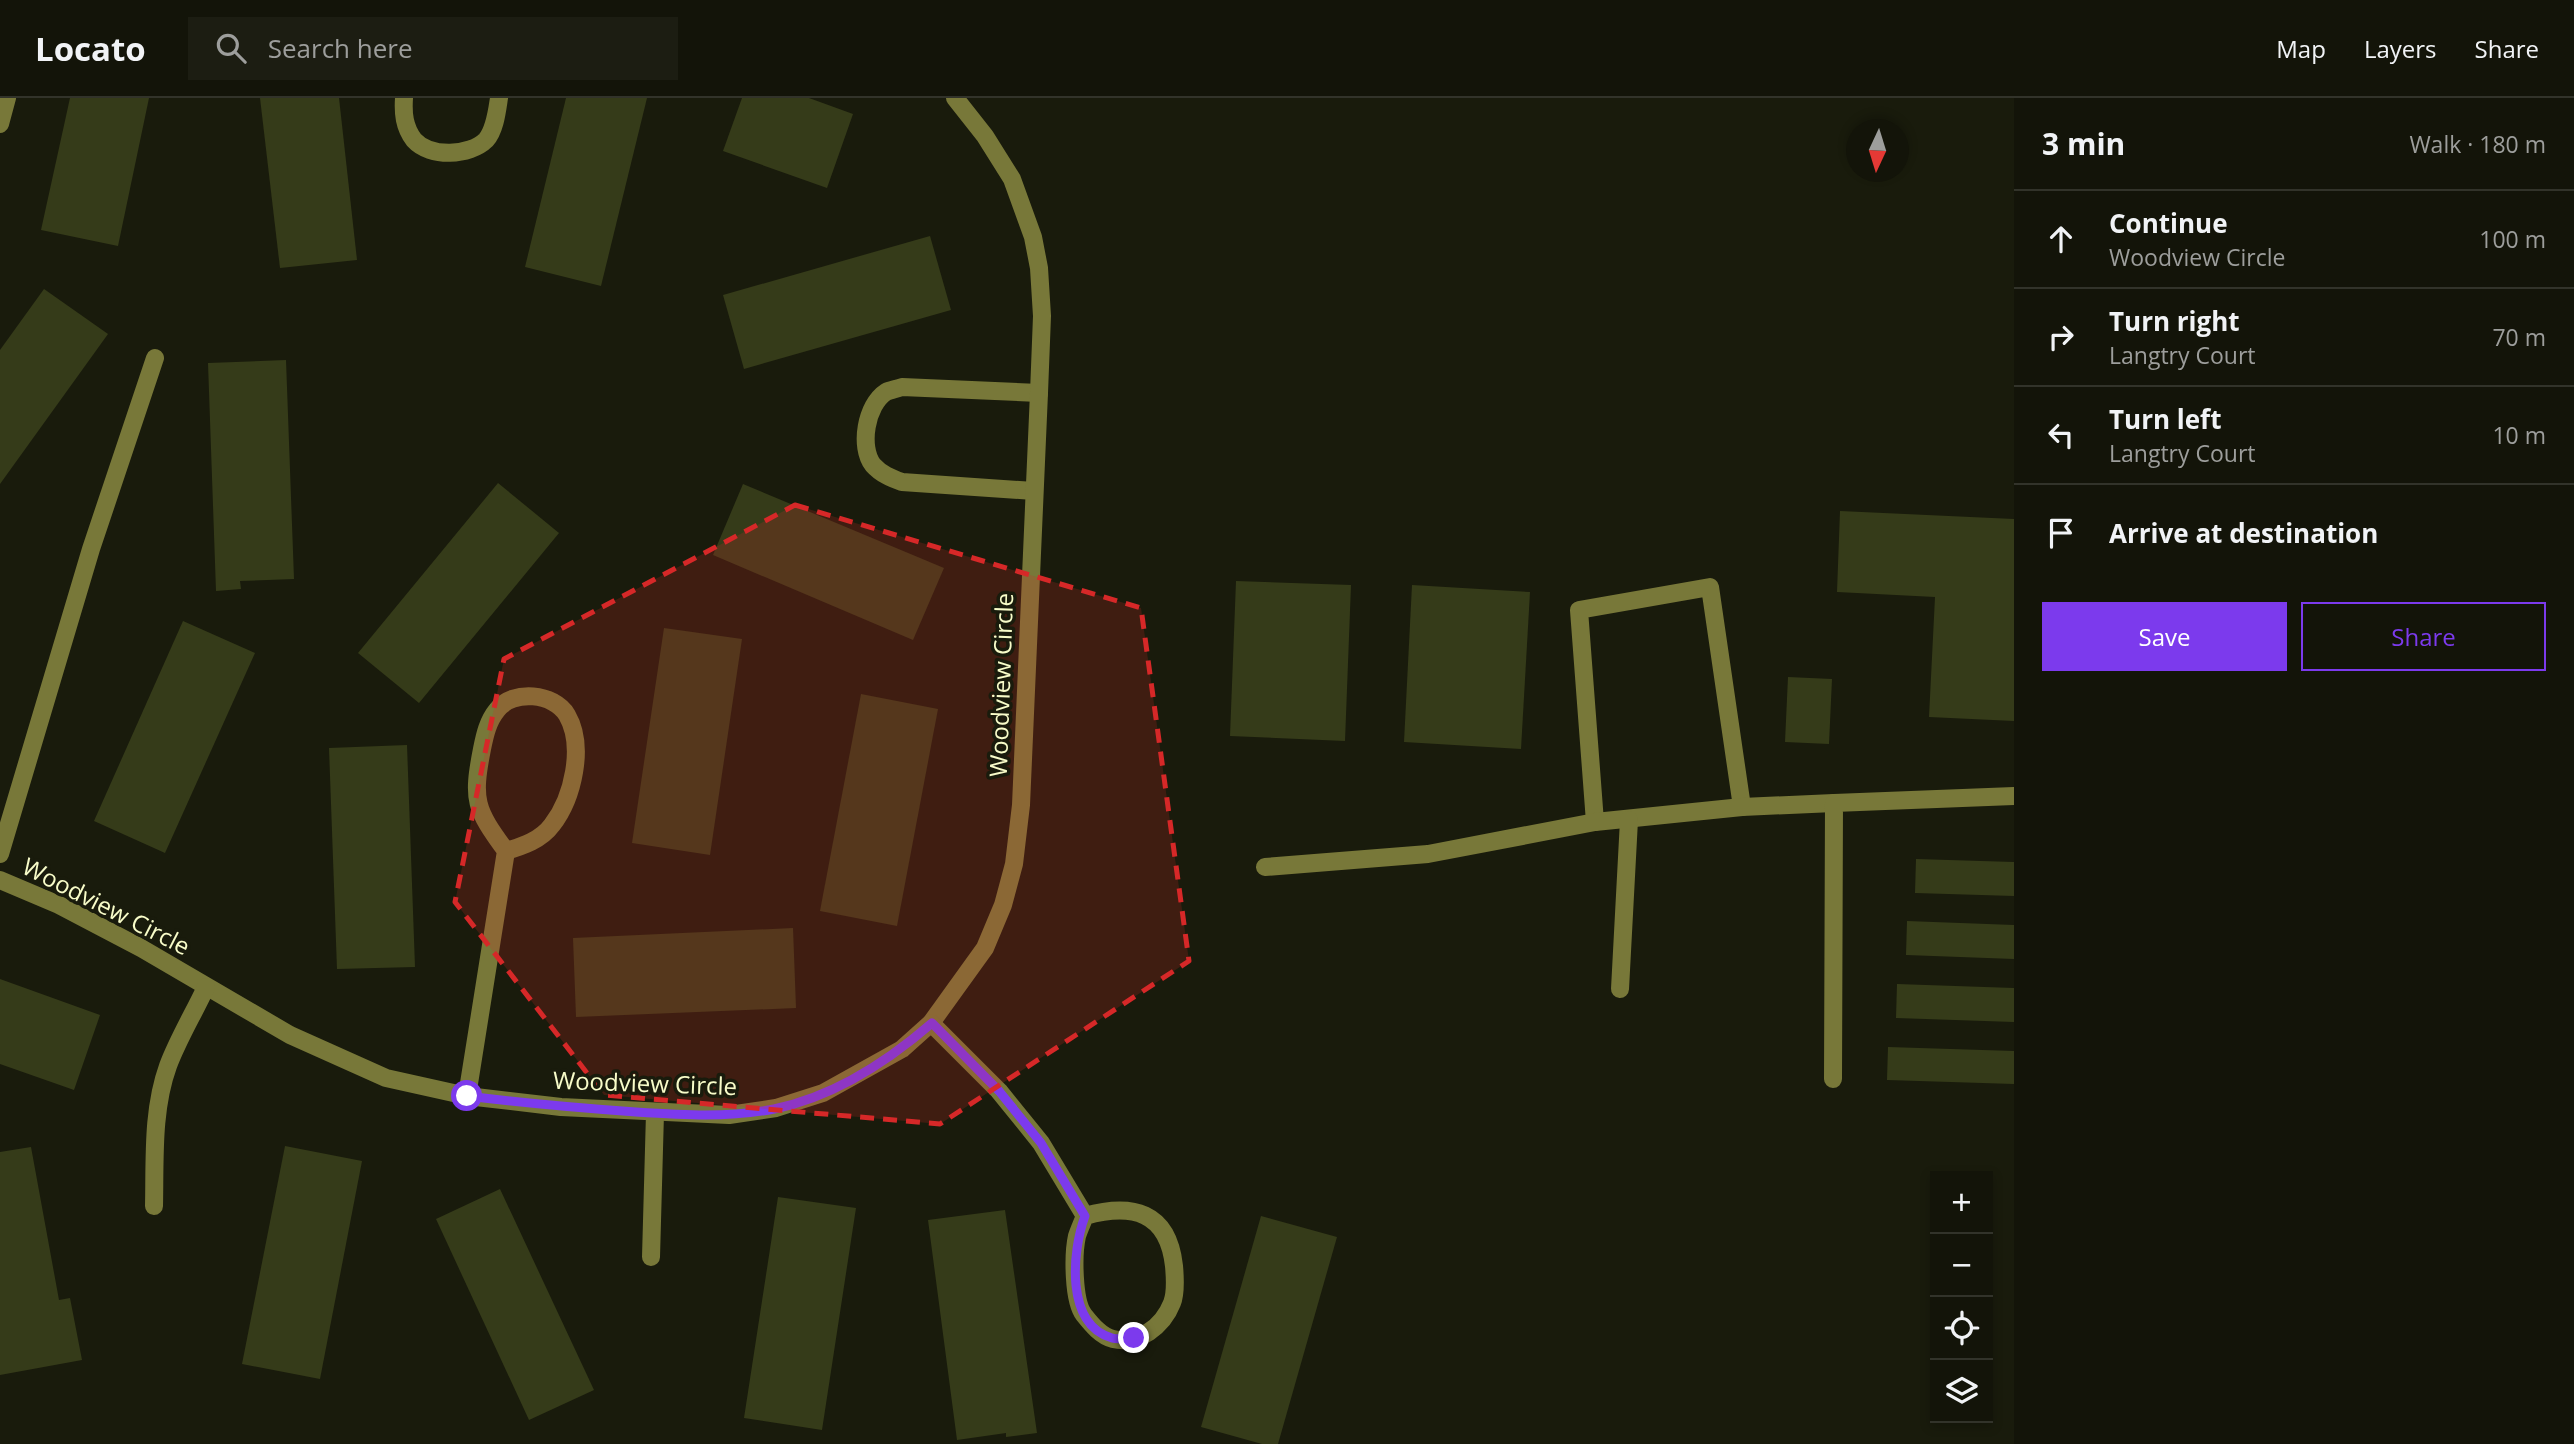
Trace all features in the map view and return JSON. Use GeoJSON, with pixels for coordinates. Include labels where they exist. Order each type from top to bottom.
{"type":"FeatureCollection","features":[{"type":"Feature","properties":{"kind":"street"},"geometry":{"type":"LineString","coordinates":[[0,124],[7,98]]}},
{"type":"Feature","properties":{"kind":"street"},"geometry":{"type":"LineString","coordinates":[[404,98],[406,126],[416,142],[430,149],[452,153],[474,149],[488,139],[496,118],[499,98]]}},
{"type":"Feature","properties":{"kind":"street","name":"Woodview Circle"},"geometry":{"type":"LineString","coordinates":[[0,880],[59,905],[118,935],[290,1035],[386,1078],[467,1096],[561,1107],[729,1115],[776,1108],[823,1093],[902,1049],[932,1023],[985,948],[1003,905],[1014,864],[1021,804],[1041,294],[1033,237],[1012,179],[985,136],[955,98]]}},
{"type":"Feature","properties":{"kind":"street"},"geometry":{"type":"LineString","coordinates":[[0,854],[91,549],[155,358]]}},
{"type":"Feature","properties":{"kind":"street"},"geometry":{"type":"LineString","coordinates":[[1034,491],[902,482],[886,476],[872,463],[867,446],[867,426],[873,408],[885,393],[902,387],[1039,393]]}},
{"type":"Feature","properties":{"kind":"street"},"geometry":{"type":"LineString","coordinates":[[1595,822],[1579,610],[1710,587],[1742,807]]}},
{"type":"Feature","properties":{"kind":"street"},"geometry":{"type":"LineString","coordinates":[[467,1096],[506,851],[485,823],[477,803],[476,782],[485,730],[499,707],[514,699],[534,696],[551,700],[566,713],[577,741],[572,777],[564,805],[551,827],[529,844],[506,851]]}},
{"type":"Feature","properties":{"kind":"street"},"geometry":{"type":"LineString","coordinates":[[1265,867],[1428,854],[1595,822],[1742,807],[2014,796]]}},
{"type":"Feature","properties":{"kind":"street"},"geometry":{"type":"LineString","coordinates":[[1833,1079],[1834,803]]}},
{"type":"Feature","properties":{"kind":"street"},"geometry":{"type":"LineString","coordinates":[[1620,989],[1629,820]]}},
{"type":"Feature","properties":{"kind":"street"},"geometry":{"type":"LineString","coordinates":[[154,1206],[160,1096],[169,1065],[206,987]]}},
{"type":"Feature","properties":{"kind":"street"},"geometry":{"type":"LineString","coordinates":[[932,1023],[999,1091],[1041,1143],[1085,1216]]}},
{"type":"Feature","properties":{"kind":"street"},"geometry":{"type":"LineString","coordinates":[[651,1257],[655,1113]]}},
{"type":"Feature","properties":{"kind":"street"},"geometry":{"type":"LineString","coordinates":[[1106,1210],[1135,1211],[1150,1216],[1164,1229],[1172,1251],[1175,1274],[1173,1300],[1163,1319],[1151,1331],[1134,1338],[1112,1339],[1095,1329],[1081,1311],[1075,1259],[1077,1237],[1085,1216],[1106,1210]]}},
{"type":"Feature","properties":{"kind":"highlighted area"},"geometry":{"type":"Polygon","coordinates":[[[795,505],[1141,608],[1189,961],[940,1124],[604,1095],[455,902],[504,659],[795,505]]]}},
{"type":"Feature","properties":{"kind":"building"},"geometry":{"type":"Polygon","coordinates":[[[70,98],[149,98],[118,246],[41,230],[70,98]]]}},
{"type":"Feature","properties":{"kind":"building"},"geometry":{"type":"Polygon","coordinates":[[[260,98],[339,98],[357,260],[280,268],[260,98]]]}},
{"type":"Feature","properties":{"kind":"building"},"geometry":{"type":"Polygon","coordinates":[[[566,98],[647,98],[601,286],[525,267],[566,98]]]}},
{"type":"Feature","properties":{"kind":"building"},"geometry":{"type":"Polygon","coordinates":[[[742,98],[809,98],[853,114],[827,188],[723,151],[742,98]]]}},
{"type":"Feature","properties":{"kind":"building"},"geometry":{"type":"Polygon","coordinates":[[[930,236],[951,310],[744,369],[723,295],[930,236]]]}},
{"type":"Feature","properties":{"kind":"building"},"geometry":{"type":"Polygon","coordinates":[[[44,289],[108,334],[0,484],[0,350],[44,289]]]}},
{"type":"Feature","properties":{"kind":"building"},"geometry":{"type":"Polygon","coordinates":[[[286,360],[294,579],[240,581],[241,589],[216,591],[208,363],[286,360]]]}},
{"type":"Feature","properties":{"kind":"building"},"geometry":{"type":"Polygon","coordinates":[[[498,483],[559,533],[419,703],[358,653],[498,483]]]}},
{"type":"Feature","properties":{"kind":"building"},"geometry":{"type":"Polygon","coordinates":[[[743,484],[944,568],[913,640],[713,555],[743,484]]]}},
{"type":"Feature","properties":{"kind":"building"},"geometry":{"type":"Polygon","coordinates":[[[1840,511],[2014,519],[2014,721],[1929,717],[1935,597],[1837,592],[1840,511]]]}},
{"type":"Feature","properties":{"kind":"building"},"geometry":{"type":"Polygon","coordinates":[[[1236,581],[1351,585],[1345,741],[1230,736],[1236,581]]]}},
{"type":"Feature","properties":{"kind":"building"},"geometry":{"type":"Polygon","coordinates":[[[1412,585],[1530,592],[1521,749],[1404,742],[1412,585]]]}},
{"type":"Feature","properties":{"kind":"building"},"geometry":{"type":"Polygon","coordinates":[[[183,621],[255,653],[165,853],[94,821],[183,621]]]}},
{"type":"Feature","properties":{"kind":"building"},"geometry":{"type":"Polygon","coordinates":[[[664,628],[742,639],[710,855],[632,843],[664,628]]]}},
{"type":"Feature","properties":{"kind":"building"},"geometry":{"type":"Polygon","coordinates":[[[1788,677],[1832,679],[1829,744],[1785,742],[1788,677]]]}},
{"type":"Feature","properties":{"kind":"building"},"geometry":{"type":"Polygon","coordinates":[[[861,694],[938,709],[897,926],[820,911],[861,694]]]}},
{"type":"Feature","properties":{"kind":"building"},"geometry":{"type":"Polygon","coordinates":[[[407,745],[415,967],[337,969],[329,748],[407,745]]]}},
{"type":"Feature","properties":{"kind":"building"},"geometry":{"type":"Polygon","coordinates":[[[1916,859],[2014,862],[2014,896],[1915,893],[1916,859]]]}},
{"type":"Feature","properties":{"kind":"building"},"geometry":{"type":"Polygon","coordinates":[[[1907,921],[2014,925],[2014,959],[1906,955],[1907,921]]]}},
{"type":"Feature","properties":{"kind":"building"},"geometry":{"type":"Polygon","coordinates":[[[793,928],[796,1008],[576,1017],[573,938],[793,928]]]}},
{"type":"Feature","properties":{"kind":"building"},"geometry":{"type":"Polygon","coordinates":[[[0,979],[100,1015],[74,1090],[0,1064],[0,979]]]}},
{"type":"Feature","properties":{"kind":"building"},"geometry":{"type":"Polygon","coordinates":[[[1897,984],[2014,988],[2014,1022],[1896,1018],[1897,984]]]}},
{"type":"Feature","properties":{"kind":"building"},"geometry":{"type":"Polygon","coordinates":[[[1888,1047],[2014,1051],[2014,1084],[1887,1080],[1888,1047]]]}},
{"type":"Feature","properties":{"kind":"building"},"geometry":{"type":"Polygon","coordinates":[[[285,1146],[362,1161],[320,1379],[242,1364],[285,1146]]]}},
{"type":"Feature","properties":{"kind":"building"},"geometry":{"type":"Polygon","coordinates":[[[31,1147],[59,1300],[70,1298],[82,1360],[0,1375],[0,1152],[31,1147]]]}},
{"type":"Feature","properties":{"kind":"building"},"geometry":{"type":"Polygon","coordinates":[[[500,1189],[594,1390],[529,1420],[436,1219],[500,1189]]]}},
{"type":"Feature","properties":{"kind":"building"},"geometry":{"type":"Polygon","coordinates":[[[778,1197],[856,1208],[822,1430],[744,1418],[778,1197]]]}},
{"type":"Feature","properties":{"kind":"building"},"geometry":{"type":"Polygon","coordinates":[[[1005,1210],[1037,1433],[1006,1437],[1006,1433],[957,1440],[928,1220],[1005,1210]]]}},
{"type":"Feature","properties":{"kind":"building"},"geometry":{"type":"Polygon","coordinates":[[[1261,1216],[1337,1237],[1278,1444],[1262,1444],[1201,1427],[1261,1216]]]}},
{"type":"Feature","properties":{"kind":"route"},"geometry":{"type":"LineString","coordinates":[[467,1096],[561,1107],[655,1113],[729,1115],[776,1108],[823,1093],[860,1075],[902,1049],[932,1023],[999,1091],[1041,1143],[1085,1216],[1077,1237],[1075,1259],[1081,1311],[1095,1329],[1112,1339],[1134,1338]]}}]}
